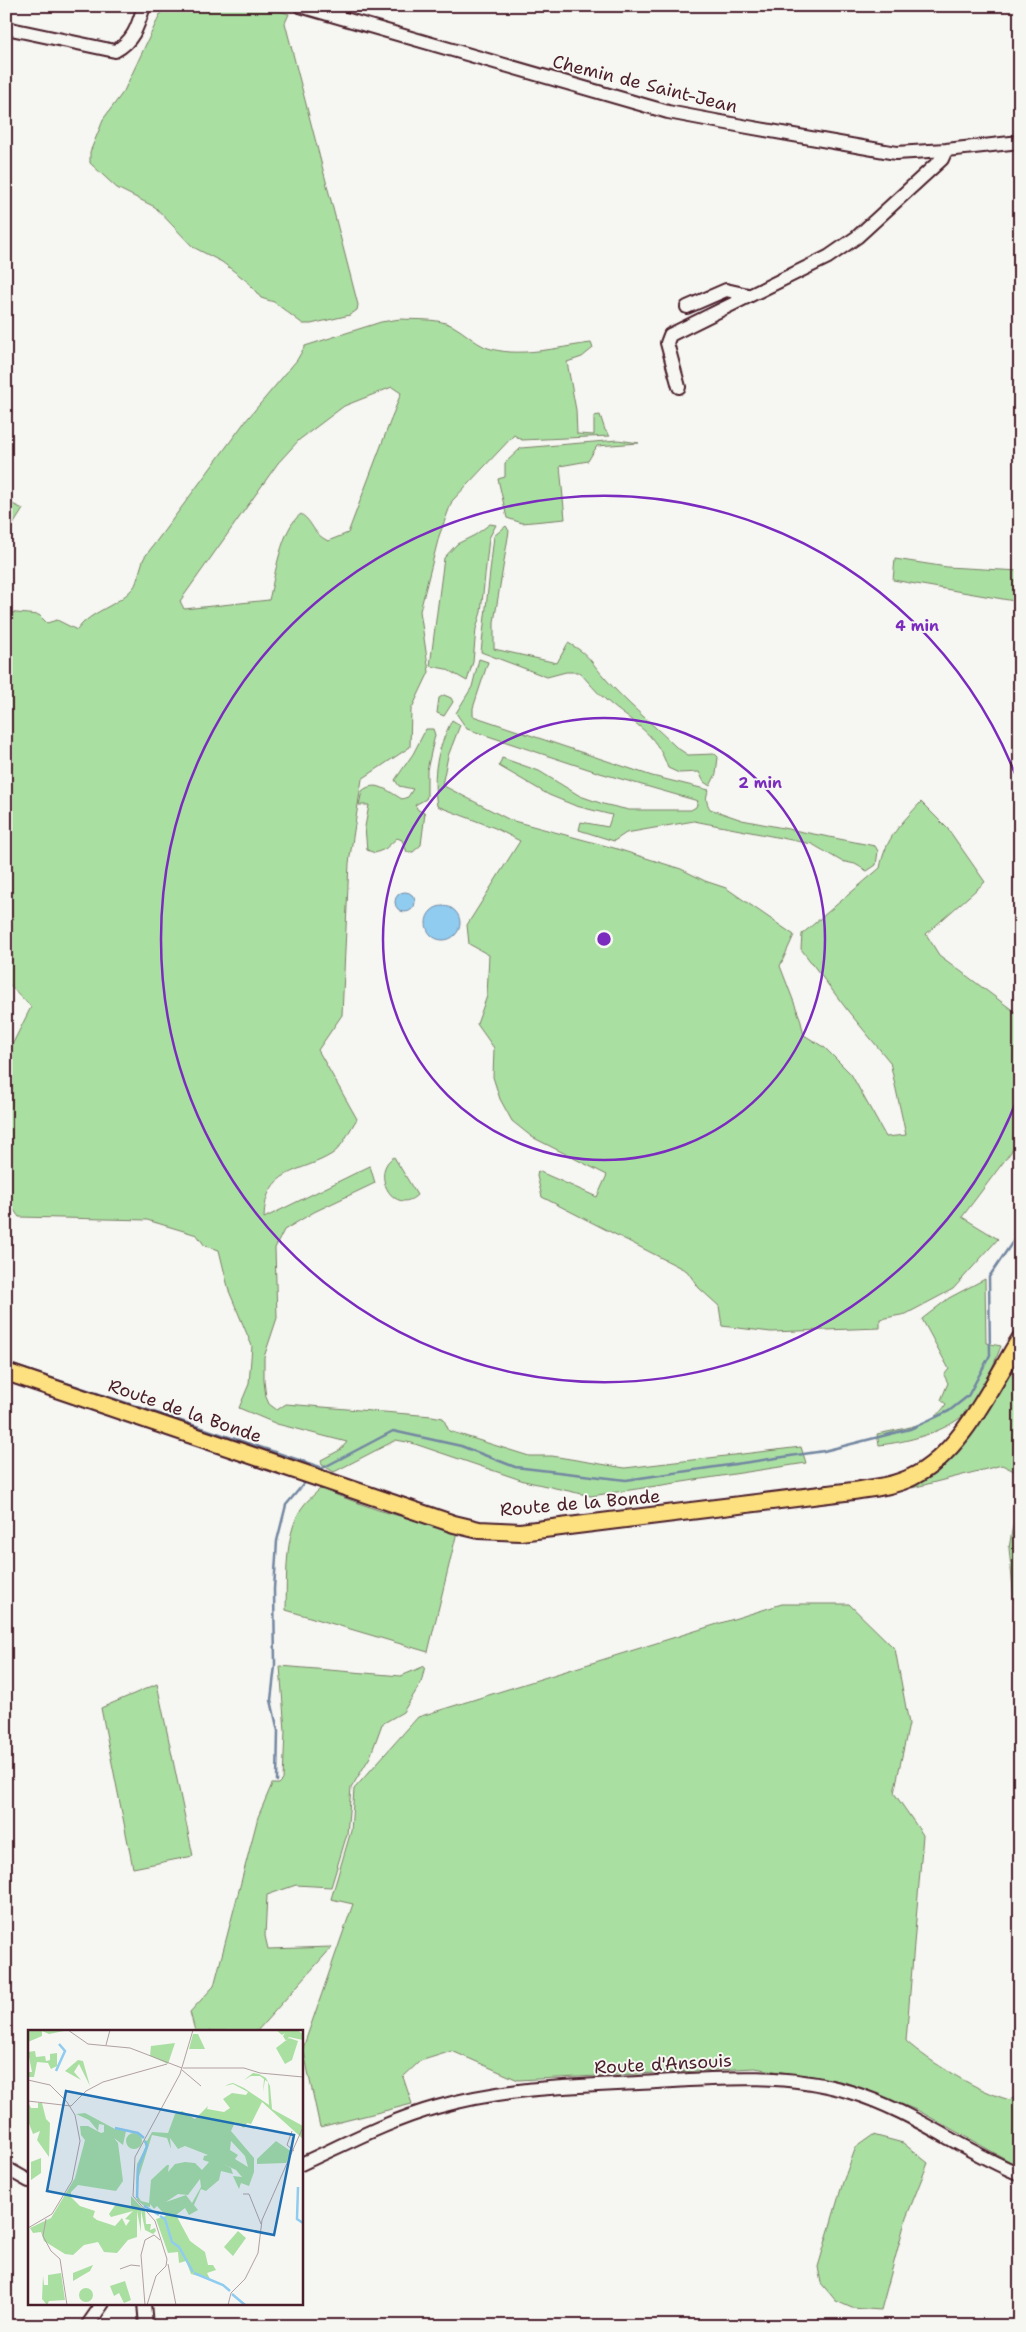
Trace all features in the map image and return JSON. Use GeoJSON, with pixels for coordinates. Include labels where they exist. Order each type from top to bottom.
{"type":"FeatureCollection","features":[{"type":"Feature","properties":{"kind":"main road","name":"Route de la Bonde"},"geometry":{"type":"LineString","coordinates":[[6,1372],[454,1524],[499,1532],[548,1530],[886,1486],[912,1477],[926,1469],[953,1445],[975,1414],[1020,1339]]}},
{"type":"Feature","properties":{"kind":"street"},"geometry":{"type":"LineString","coordinates":[[6,28],[115,51],[124,46],[134,36],[144,6]]}},
{"type":"Feature","properties":{"kind":"street","name":"Chemin de Saint-Jean"},"geometry":{"type":"LineString","coordinates":[[300,6],[668,112],[896,152],[946,150],[1020,142]]}},
{"type":"Feature","properties":{"kind":"street"},"geometry":{"type":"LineString","coordinates":[[678,387],[667,342],[670,335],[748,294],[800,272],[828,257],[857,237],[942,159],[946,150]]}},
{"type":"Feature","properties":{"kind":"street"},"geometry":{"type":"LineString","coordinates":[[687,307],[726,290],[748,294]]}},
{"type":"Feature","properties":{"kind":"street","name":"Route d'Ansouis"},"geometry":{"type":"LineString","coordinates":[[302,2164],[390,2123],[435,2107],[470,2098],[556,2088],[741,2077],[780,2078],[823,2085],[876,2101],[901,2111],[986,2158],[1020,2174]]}},
{"type":"Feature","properties":{"kind":"street"},"geometry":{"type":"LineString","coordinates":[[6,2168],[28,2180]]}},
{"type":"Feature","properties":{"kind":"street"},"geometry":{"type":"LineString","coordinates":[[87,2326],[102,2304]]}},
{"type":"Feature","properties":{"kind":"street"},"geometry":{"type":"LineString","coordinates":[[144,2304],[146,2326]]}},
{"type":"Feature","properties":{"kind":"green space"},"geometry":{"type":"Polygon","coordinates":[[[164,6],[264,6],[289,14],[285,23],[358,305],[357,310],[350,315],[311,324],[303,324],[274,302],[261,298],[248,282],[222,262],[193,247],[155,207],[117,188],[90,163],[90,152],[104,118],[124,91],[164,6]]]}},
{"type":"Feature","properties":{"kind":"green space"},"geometry":{"type":"Polygon","coordinates":[[[400,319],[447,323],[485,347],[511,352],[538,351],[591,343],[593,348],[582,357],[567,362],[576,410],[577,434],[594,435],[594,416],[600,415],[605,430],[610,436],[522,440],[514,435],[452,501],[439,536],[420,611],[429,672],[411,710],[410,747],[362,779],[349,863],[342,1015],[318,1050],[357,1119],[336,1151],[286,1174],[278,1181],[271,1189],[266,1201],[264,1218],[370,1166],[375,1183],[314,1212],[284,1230],[275,1248],[277,1318],[264,1357],[266,1397],[269,1404],[277,1410],[286,1404],[443,1418],[449,1431],[529,1456],[552,1456],[625,1468],[801,1447],[806,1463],[591,1496],[524,1481],[412,1443],[396,1440],[334,1472],[322,1465],[321,1460],[340,1450],[347,1442],[277,1424],[239,1408],[249,1384],[252,1346],[229,1291],[219,1250],[205,1246],[197,1235],[147,1220],[19,1217],[6,1199],[6,1073],[10,1065],[12,1045],[31,1007],[6,981],[6,612],[39,615],[47,623],[57,620],[77,630],[90,618],[128,594],[135,585],[144,558],[244,423],[297,360],[305,346],[381,322],[400,319]],[[392,387],[344,406],[299,440],[278,463],[180,601],[184,609],[269,600],[276,566],[288,530],[301,514],[322,538],[328,541],[348,533],[401,393],[392,387]]]}},
{"type":"Feature","properties":{"kind":"green space"},"geometry":{"type":"Polygon","coordinates":[[[618,440],[639,443],[597,446],[588,461],[560,466],[565,519],[522,523],[507,518],[498,479],[505,477],[505,463],[521,448],[618,440]]]}},
{"type":"Feature","properties":{"kind":"green space"},"geometry":{"type":"Polygon","coordinates":[[[6,501],[23,509],[6,536],[6,501]]]}},
{"type":"Feature","properties":{"kind":"green space"},"geometry":{"type":"Polygon","coordinates":[[[490,524],[496,525],[489,538],[481,612],[476,629],[473,662],[467,681],[446,669],[430,666],[444,558],[457,544],[475,535],[490,524]]]}},
{"type":"Feature","properties":{"kind":"green space"},"geometry":{"type":"Polygon","coordinates":[[[506,526],[509,531],[494,622],[494,649],[557,663],[568,643],[575,647],[589,658],[621,695],[676,747],[688,755],[715,754],[718,757],[716,774],[710,786],[704,782],[699,772],[679,773],[668,768],[663,755],[650,736],[602,697],[579,672],[566,672],[547,677],[481,652],[494,536],[506,526]]]}},
{"type":"Feature","properties":{"kind":"green space"},"geometry":{"type":"Polygon","coordinates":[[[895,559],[947,567],[1020,571],[1020,602],[893,580],[895,559]]]}},
{"type":"Feature","properties":{"kind":"green space"},"geometry":{"type":"Polygon","coordinates":[[[479,659],[488,662],[473,708],[473,716],[652,776],[709,790],[706,800],[710,809],[742,820],[875,846],[878,851],[876,865],[867,871],[855,864],[841,861],[812,844],[694,821],[626,833],[614,841],[579,830],[581,822],[608,827],[612,815],[576,806],[549,795],[499,766],[502,758],[539,771],[580,796],[629,810],[691,810],[696,807],[698,801],[600,773],[467,729],[456,713],[472,687],[479,659]]]}},
{"type":"Feature","properties":{"kind":"green space"},"geometry":{"type":"Polygon","coordinates":[[[444,695],[451,698],[453,702],[444,716],[437,713],[439,698],[444,695]]]}},
{"type":"Feature","properties":{"kind":"green space"},"geometry":{"type":"Polygon","coordinates":[[[452,720],[460,725],[448,756],[442,785],[510,820],[614,848],[681,869],[705,881],[726,888],[794,935],[780,966],[800,1018],[804,1035],[825,1048],[851,1074],[886,1137],[906,1135],[890,1062],[801,949],[802,934],[880,868],[890,839],[921,802],[948,829],[985,882],[926,934],[939,955],[1015,1012],[1020,1009],[1020,1140],[962,1217],[998,1239],[953,1289],[906,1314],[880,1319],[880,1328],[771,1332],[722,1326],[719,1306],[699,1288],[687,1271],[542,1197],[537,1176],[538,1171],[597,1197],[607,1175],[532,1137],[512,1121],[500,1099],[493,1077],[494,1048],[477,1024],[487,996],[489,955],[469,944],[467,925],[520,841],[495,828],[437,806],[435,783],[437,762],[452,720]]]}},
{"type":"Feature","properties":{"kind":"green space"},"geometry":{"type":"Polygon","coordinates":[[[426,729],[433,729],[435,735],[427,770],[427,796],[426,799],[415,805],[418,810],[425,813],[421,845],[413,852],[407,852],[402,840],[397,838],[385,849],[375,853],[367,850],[365,827],[369,805],[359,805],[362,791],[372,786],[377,786],[402,799],[408,797],[413,789],[399,786],[395,780],[413,754],[426,729]]]}},
{"type":"Feature","properties":{"kind":"green space"},"geometry":{"type":"Polygon","coordinates":[[[394,1157],[417,1195],[408,1200],[400,1200],[393,1197],[387,1190],[384,1181],[384,1172],[387,1164],[394,1157]]]}},
{"type":"Feature","properties":{"kind":"green space"},"geometry":{"type":"Polygon","coordinates":[[[985,1279],[986,1343],[1001,1346],[986,1382],[970,1409],[956,1421],[924,1436],[879,1445],[877,1434],[925,1422],[941,1411],[946,1404],[941,1400],[948,1383],[944,1375],[949,1369],[922,1319],[949,1298],[985,1279]]]}},
{"type":"Feature","properties":{"kind":"green space"},"geometry":{"type":"Polygon","coordinates":[[[1020,1349],[1020,1623],[1014,1599],[1009,1548],[1019,1491],[1014,1471],[1002,1465],[912,1488],[911,1485],[931,1477],[946,1463],[1020,1349]]]}},
{"type":"Feature","properties":{"kind":"green space"},"geometry":{"type":"Polygon","coordinates":[[[320,1489],[378,1510],[457,1532],[428,1652],[286,1610],[287,1558],[292,1532],[301,1509],[320,1489]]]}},
{"type":"Feature","properties":{"kind":"green space"},"geometry":{"type":"Polygon","coordinates":[[[782,1604],[849,1604],[895,1649],[909,1724],[894,1793],[923,1835],[906,2041],[941,2067],[984,2090],[1010,2100],[1020,2093],[1020,2167],[919,2111],[845,2082],[755,2068],[518,2080],[452,2051],[420,2061],[403,2077],[412,2104],[320,2127],[303,2048],[353,1904],[331,1899],[351,1831],[354,1789],[418,1717],[782,1604]]]}},
{"type":"Feature","properties":{"kind":"green space"},"geometry":{"type":"Polygon","coordinates":[[[280,1666],[401,1676],[425,1666],[421,1683],[403,1712],[382,1724],[370,1757],[351,1788],[347,1834],[331,1887],[296,1885],[267,1895],[265,1936],[268,1949],[332,1947],[258,2030],[195,2030],[190,2012],[214,1986],[258,1817],[272,1784],[279,1784],[283,1780],[285,1731],[280,1666]]]}},
{"type":"Feature","properties":{"kind":"green space"},"geometry":{"type":"Polygon","coordinates":[[[157,1684],[193,1856],[133,1868],[101,1708],[157,1684]]]}},
{"type":"Feature","properties":{"kind":"green space"},"geometry":{"type":"Polygon","coordinates":[[[873,2135],[903,2143],[928,2163],[906,2218],[881,2310],[852,2308],[836,2301],[821,2283],[818,2267],[843,2182],[856,2147],[873,2135]]]}},
{"type":"Feature","properties":{"kind":"water"},"geometry":{"type":"Polygon","coordinates":[[[405,892],[412,895],[415,902],[412,909],[405,912],[398,909],[395,902],[398,895],[405,892]]]}},
{"type":"Feature","properties":{"kind":"water"},"geometry":{"type":"Polygon","coordinates":[[[443,906],[450,907],[455,911],[459,916],[459,930],[455,935],[450,939],[443,940],[436,939],[431,935],[427,930],[426,923],[427,916],[431,911],[436,907],[443,906]]]}},
{"type":"Feature","properties":{"kind":"waterway"},"geometry":{"type":"LineString","coordinates":[[317,1471],[393,1431],[461,1446],[515,1467],[626,1480],[824,1451],[910,1429],[949,1411],[968,1396],[990,1355],[989,1277],[1020,1231]]}},
{"type":"Feature","properties":{"kind":"waterway"},"geometry":{"type":"LineString","coordinates":[[6,1363],[320,1467]]}},
{"type":"Feature","properties":{"kind":"waterway"},"geometry":{"type":"LineString","coordinates":[[277,1781],[278,1731],[271,1700],[275,1666],[274,1589],[277,1541],[286,1505],[307,1480]]}}]}
